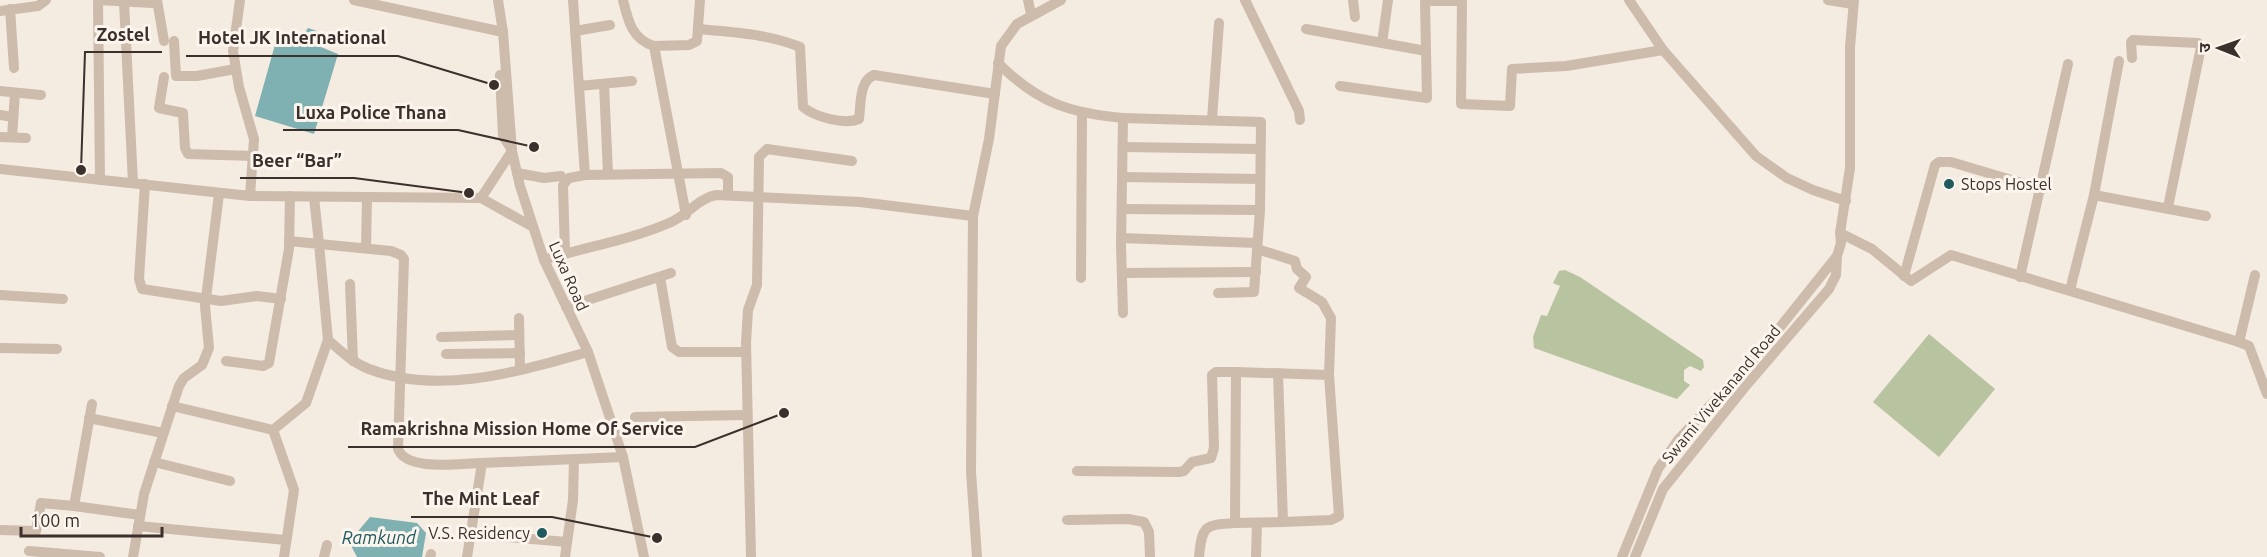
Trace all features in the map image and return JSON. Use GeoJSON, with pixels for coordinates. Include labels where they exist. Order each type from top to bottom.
{"type":"FeatureCollection","features":[{"type":"Feature","properties":{"kind":"street"},"geometry":{"type":"LineString","coordinates":[[14,68],[5,10],[38,6],[46,0]]}},
{"type":"Feature","properties":{"kind":"street"},"geometry":{"type":"LineString","coordinates":[[100,180],[98,0],[152,3],[157,0],[176,76],[197,76],[235,69]]}},
{"type":"Feature","properties":{"kind":"street"},"geometry":{"type":"LineString","coordinates":[[240,0],[233,36],[235,69],[254,139],[250,196]]}},
{"type":"Feature","properties":{"kind":"street"},"geometry":{"type":"LineString","coordinates":[[354,0],[500,31],[491,0]]}},
{"type":"Feature","properties":{"kind":"street","name":"Luxa Road"},"geometry":{"type":"LineString","coordinates":[[498,0],[512,150],[517,173],[544,260],[588,352],[623,457],[644,557]]}},
{"type":"Feature","properties":{"kind":"street"},"geometry":{"type":"LineString","coordinates":[[573,0],[585,176]]}},
{"type":"Feature","properties":{"kind":"street"},"geometry":{"type":"LineString","coordinates":[[623,0],[634,32],[643,42],[654,46],[694,44],[698,29],[700,0]]}},
{"type":"Feature","properties":{"kind":"street"},"geometry":{"type":"LineString","coordinates":[[1028,0],[1031,14]]}},
{"type":"Feature","properties":{"kind":"street"},"geometry":{"type":"LineString","coordinates":[[976,557],[970,472],[972,216],[995,93],[998,63],[1008,34],[1031,14],[1061,0]]}},
{"type":"Feature","properties":{"kind":"street"},"geometry":{"type":"LineString","coordinates":[[1245,0],[1299,111],[1300,120]]}},
{"type":"Feature","properties":{"kind":"street"},"geometry":{"type":"LineString","coordinates":[[1353,0],[1355,17]]}},
{"type":"Feature","properties":{"kind":"street"},"geometry":{"type":"LineString","coordinates":[[1382,43],[1388,0]]}},
{"type":"Feature","properties":{"kind":"street"},"geometry":{"type":"LineString","coordinates":[[1421,0],[1462,1],[1461,104],[1510,106],[1512,69],[1566,66],[1663,50]]}},
{"type":"Feature","properties":{"kind":"street"},"geometry":{"type":"LineString","coordinates":[[1629,0],[1663,50],[1756,156],[1787,178],[1846,201]]}},
{"type":"Feature","properties":{"kind":"street"},"geometry":{"type":"LineString","coordinates":[[1828,0],[1853,2]]}},
{"type":"Feature","properties":{"kind":"street"},"geometry":{"type":"LineString","coordinates":[[1340,86],[1426,98],[1425,1]]}},
{"type":"Feature","properties":{"kind":"street"},"geometry":{"type":"LineString","coordinates":[[124,2],[133,183]]}},
{"type":"Feature","properties":{"kind":"street","name":"Swami Vivekanand Road"},"geometry":{"type":"LineString","coordinates":[[1635,557],[1663,489],[1744,388],[1829,289],[1836,274],[1850,168],[1853,2]]}},
{"type":"Feature","properties":{"kind":"street"},"geometry":{"type":"LineString","coordinates":[[1212,119],[1219,23]]}},
{"type":"Feature","properties":{"kind":"street"},"geometry":{"type":"LineString","coordinates":[[575,31],[610,25]]}},
{"type":"Feature","properties":{"kind":"street"},"geometry":{"type":"LineString","coordinates":[[698,29],[741,32],[784,40],[800,47],[803,107],[810,114],[851,122],[859,119],[863,85],[867,77],[874,75],[995,93]]}},
{"type":"Feature","properties":{"kind":"street"},"geometry":{"type":"LineString","coordinates":[[1306,29],[1426,51]]}},
{"type":"Feature","properties":{"kind":"street"},"geometry":{"type":"LineString","coordinates":[[2132,58],[2131,42],[2133,40],[2198,43],[2201,47],[2168,207]]}},
{"type":"Feature","properties":{"kind":"street"},"geometry":{"type":"LineString","coordinates":[[654,46],[680,173],[686,215]]}},
{"type":"Feature","properties":{"kind":"street"},"geometry":{"type":"LineString","coordinates":[[2070,290],[2094,195],[2119,61]]}},
{"type":"Feature","properties":{"kind":"street"},"geometry":{"type":"LineString","coordinates":[[998,63],[1035,95],[1050,103],[1082,113],[1123,118],[1261,122],[1260,210],[1254,292],[1218,293]]}},
{"type":"Feature","properties":{"kind":"street"},"geometry":{"type":"LineString","coordinates":[[2020,277],[2042,189],[2068,64]]}},
{"type":"Feature","properties":{"kind":"street"},"geometry":{"type":"LineString","coordinates":[[164,77],[159,108],[183,113],[185,148],[188,154],[254,156]]}},
{"type":"Feature","properties":{"kind":"street"},"geometry":{"type":"LineString","coordinates":[[579,86],[632,81]]}},
{"type":"Feature","properties":{"kind":"street"},"geometry":{"type":"LineString","coordinates":[[604,84],[609,174]]}},
{"type":"Feature","properties":{"kind":"street"},"geometry":{"type":"LineString","coordinates":[[0,91],[41,95]]}},
{"type":"Feature","properties":{"kind":"street"},"geometry":{"type":"LineString","coordinates":[[12,137],[15,93]]}},
{"type":"Feature","properties":{"kind":"street"},"geometry":{"type":"LineString","coordinates":[[1081,278],[1082,113]]}},
{"type":"Feature","properties":{"kind":"street"},"geometry":{"type":"LineString","coordinates":[[0,115],[13,117]]}},
{"type":"Feature","properties":{"kind":"street"},"geometry":{"type":"LineString","coordinates":[[1123,118],[1121,238],[1123,313]]}},
{"type":"Feature","properties":{"kind":"street"},"geometry":{"type":"LineString","coordinates":[[0,137],[26,138]]}},
{"type":"Feature","properties":{"kind":"street"},"geometry":{"type":"LineString","coordinates":[[1123,147],[1260,149]]}},
{"type":"Feature","properties":{"kind":"street"},"geometry":{"type":"LineString","coordinates":[[751,557],[746,352],[748,310],[757,285],[759,157],[767,149],[852,161]]}},
{"type":"Feature","properties":{"kind":"street"},"geometry":{"type":"LineString","coordinates":[[482,198],[512,150]]}},
{"type":"Feature","properties":{"kind":"street"},"geometry":{"type":"LineString","coordinates":[[1904,276],[1935,165],[1939,162],[1951,162],[2042,189]]}},
{"type":"Feature","properties":{"kind":"street"},"geometry":{"type":"LineString","coordinates":[[0,169],[250,196],[482,198],[533,227]]}},
{"type":"Feature","properties":{"kind":"street"},"geometry":{"type":"LineString","coordinates":[[517,173],[544,178],[561,176]]}},
{"type":"Feature","properties":{"kind":"street"},"geometry":{"type":"LineString","coordinates":[[565,253],[563,185],[569,178],[609,174],[725,174],[729,182],[728,194]]}},
{"type":"Feature","properties":{"kind":"street"},"geometry":{"type":"LineString","coordinates":[[1122,177],[1260,179]]}},
{"type":"Feature","properties":{"kind":"street"},"geometry":{"type":"LineString","coordinates":[[145,184],[140,284],[147,291],[230,301],[257,296],[281,299]]}},
{"type":"Feature","properties":{"kind":"street"},"geometry":{"type":"LineString","coordinates":[[133,557],[139,521],[154,462],[172,406],[183,378],[202,365],[207,357],[209,348],[205,317],[206,299],[219,194]]}},
{"type":"Feature","properties":{"kind":"street"},"geometry":{"type":"LineString","coordinates":[[544,260],[660,227],[686,215],[708,196],[728,194],[860,202],[972,216]]}},
{"type":"Feature","properties":{"kind":"street"},"geometry":{"type":"LineString","coordinates":[[2094,195],[2168,207],[2206,216]]}},
{"type":"Feature","properties":{"kind":"street"},"geometry":{"type":"LineString","coordinates":[[226,361],[258,366],[269,363],[289,242],[290,196]]}},
{"type":"Feature","properties":{"kind":"street"},"geometry":{"type":"LineString","coordinates":[[273,430],[306,403],[327,340],[314,197]]}},
{"type":"Feature","properties":{"kind":"street"},"geometry":{"type":"LineString","coordinates":[[366,248],[367,197]]}},
{"type":"Feature","properties":{"kind":"street"},"geometry":{"type":"LineString","coordinates":[[1122,209],[1260,210]]}},
{"type":"Feature","properties":{"kind":"street"},"geometry":{"type":"LineString","coordinates":[[1840,233],[1872,249],[1911,281],[1951,255],[2239,342],[2248,346],[2267,394]]}},
{"type":"Feature","properties":{"kind":"street"},"geometry":{"type":"LineString","coordinates":[[1121,238],[1257,246],[1295,261],[1298,269],[1306,277],[1299,288],[1322,302],[1331,318],[1329,375],[1339,516],[1331,520],[1211,525],[1205,528],[1199,557]]}},
{"type":"Feature","properties":{"kind":"street"},"geometry":{"type":"LineString","coordinates":[[289,242],[397,252],[404,260],[398,449],[405,459],[422,464],[623,457]]}},
{"type":"Feature","properties":{"kind":"street"},"geometry":{"type":"LineString","coordinates":[[1622,557],[1649,488],[1678,440],[1761,351],[1837,256]]}},
{"type":"Feature","properties":{"kind":"street"},"geometry":{"type":"LineString","coordinates":[[1122,273],[1256,272]]}},
{"type":"Feature","properties":{"kind":"street"},"geometry":{"type":"LineString","coordinates":[[566,307],[666,275],[672,347],[679,352],[746,352]]}},
{"type":"Feature","properties":{"kind":"street"},"geometry":{"type":"LineString","coordinates":[[2239,342],[2255,275]]}},
{"type":"Feature","properties":{"kind":"street"},"geometry":{"type":"LineString","coordinates":[[350,284],[353,361]]}},
{"type":"Feature","properties":{"kind":"street"},"geometry":{"type":"LineString","coordinates":[[0,295],[63,299]]}},
{"type":"Feature","properties":{"kind":"street"},"geometry":{"type":"LineString","coordinates":[[519,318],[520,370]]}},
{"type":"Feature","properties":{"kind":"street"},"geometry":{"type":"LineString","coordinates":[[441,337],[519,335]]}},
{"type":"Feature","properties":{"kind":"street"},"geometry":{"type":"LineString","coordinates":[[327,340],[353,361],[369,369],[401,378],[460,379],[520,370],[588,352]]}},
{"type":"Feature","properties":{"kind":"street"},"geometry":{"type":"LineString","coordinates":[[0,348],[57,349]]}},
{"type":"Feature","properties":{"kind":"street"},"geometry":{"type":"LineString","coordinates":[[446,354],[520,353]]}},
{"type":"Feature","properties":{"kind":"street"},"geometry":{"type":"LineString","coordinates":[[1077,471],[1179,472],[1184,471],[1192,462],[1211,458],[1214,448],[1212,375],[1216,372],[1329,375]]}},
{"type":"Feature","properties":{"kind":"street"},"geometry":{"type":"LineString","coordinates":[[1235,523],[1236,372]]}},
{"type":"Feature","properties":{"kind":"street"},"geometry":{"type":"LineString","coordinates":[[1278,373],[1283,522]]}},
{"type":"Feature","properties":{"kind":"street"},"geometry":{"type":"LineString","coordinates":[[74,506],[92,404]]}},
{"type":"Feature","properties":{"kind":"street"},"geometry":{"type":"LineString","coordinates":[[172,406],[273,430]]}},
{"type":"Feature","properties":{"kind":"street"},"geometry":{"type":"LineString","coordinates":[[635,417],[747,415]]}},
{"type":"Feature","properties":{"kind":"street"},"geometry":{"type":"LineString","coordinates":[[89,418],[163,433]]}},
{"type":"Feature","properties":{"kind":"street"},"geometry":{"type":"LineString","coordinates":[[273,430],[294,490],[284,557]]}},
{"type":"Feature","properties":{"kind":"street"},"geometry":{"type":"LineString","coordinates":[[565,557],[573,500],[574,459]]}},
{"type":"Feature","properties":{"kind":"street"},"geometry":{"type":"LineString","coordinates":[[154,462],[230,481]]}},
{"type":"Feature","properties":{"kind":"street"},"geometry":{"type":"LineString","coordinates":[[467,557],[482,463]]}},
{"type":"Feature","properties":{"kind":"street"},"geometry":{"type":"LineString","coordinates":[[0,530],[36,531],[41,503],[74,506],[139,521],[286,540]]}},
{"type":"Feature","properties":{"kind":"street"},"geometry":{"type":"LineString","coordinates":[[1067,520],[1128,519],[1144,522],[1149,531],[1150,557]]}},
{"type":"Feature","properties":{"kind":"street"},"geometry":{"type":"LineString","coordinates":[[1256,557],[1257,523]]}},
{"type":"Feature","properties":{"kind":"street"},"geometry":{"type":"LineString","coordinates":[[471,534],[567,542]]}},
{"type":"Feature","properties":{"kind":"street"},"geometry":{"type":"LineString","coordinates":[[324,557],[327,545]]}},
{"type":"Feature","properties":{"kind":"street"},"geometry":{"type":"LineString","coordinates":[[29,551],[100,557]]}},
{"type":"Feature","properties":{"kind":"green space"},"geometry":{"type":"Polygon","coordinates":[[[1565,270],[1580,277],[1703,360],[1704,367],[1701,371],[1690,366],[1684,370],[1684,381],[1690,385],[1677,399],[1534,348],[1533,337],[1541,315],[1547,316],[1560,286],[1553,283],[1559,271],[1565,270]]]}},
{"type":"Feature","properties":{"kind":"green space"},"geometry":{"type":"Polygon","coordinates":[[[1929,334],[1995,389],[1939,457],[1873,402],[1929,334]]]}},
{"type":"Feature","properties":{"kind":"water"},"geometry":{"type":"Polygon","coordinates":[[[308,28],[317,31],[316,45],[338,54],[314,134],[255,116],[278,34],[300,39],[308,28]]]}},
{"type":"Feature","properties":{"kind":"water","name":"Ramkund"},"geometry":{"type":"Polygon","coordinates":[[[370,517],[417,523],[426,533],[422,557],[357,557],[349,542],[370,517]]]}},
{"type":"Feature","properties":{"kind":"place","name":"Hotel JK International"},"geometry":{"type":"Point","coordinates":[494,85]}},
{"type":"Feature","properties":{"kind":"place","name":"Luxa Police Thana"},"geometry":{"type":"Point","coordinates":[534,147]}},
{"type":"Feature","properties":{"kind":"place","name":"Zostel"},"geometry":{"type":"Point","coordinates":[81,170]}},
{"type":"Feature","properties":{"kind":"place","name":"Stops Hostel"},"geometry":{"type":"Point","coordinates":[1949,184]}},
{"type":"Feature","properties":{"kind":"place","name":"Beer “Bar”"},"geometry":{"type":"Point","coordinates":[469,193]}},
{"type":"Feature","properties":{"kind":"place","name":"Ramakrishna Mission Home Of Service"},"geometry":{"type":"Point","coordinates":[784,413]}},
{"type":"Feature","properties":{"kind":"place","name":"V.S. Residency"},"geometry":{"type":"Point","coordinates":[542,533]}},
{"type":"Feature","properties":{"kind":"place","name":"The Mint Leaf"},"geometry":{"type":"Point","coordinates":[657,538]}}]}
